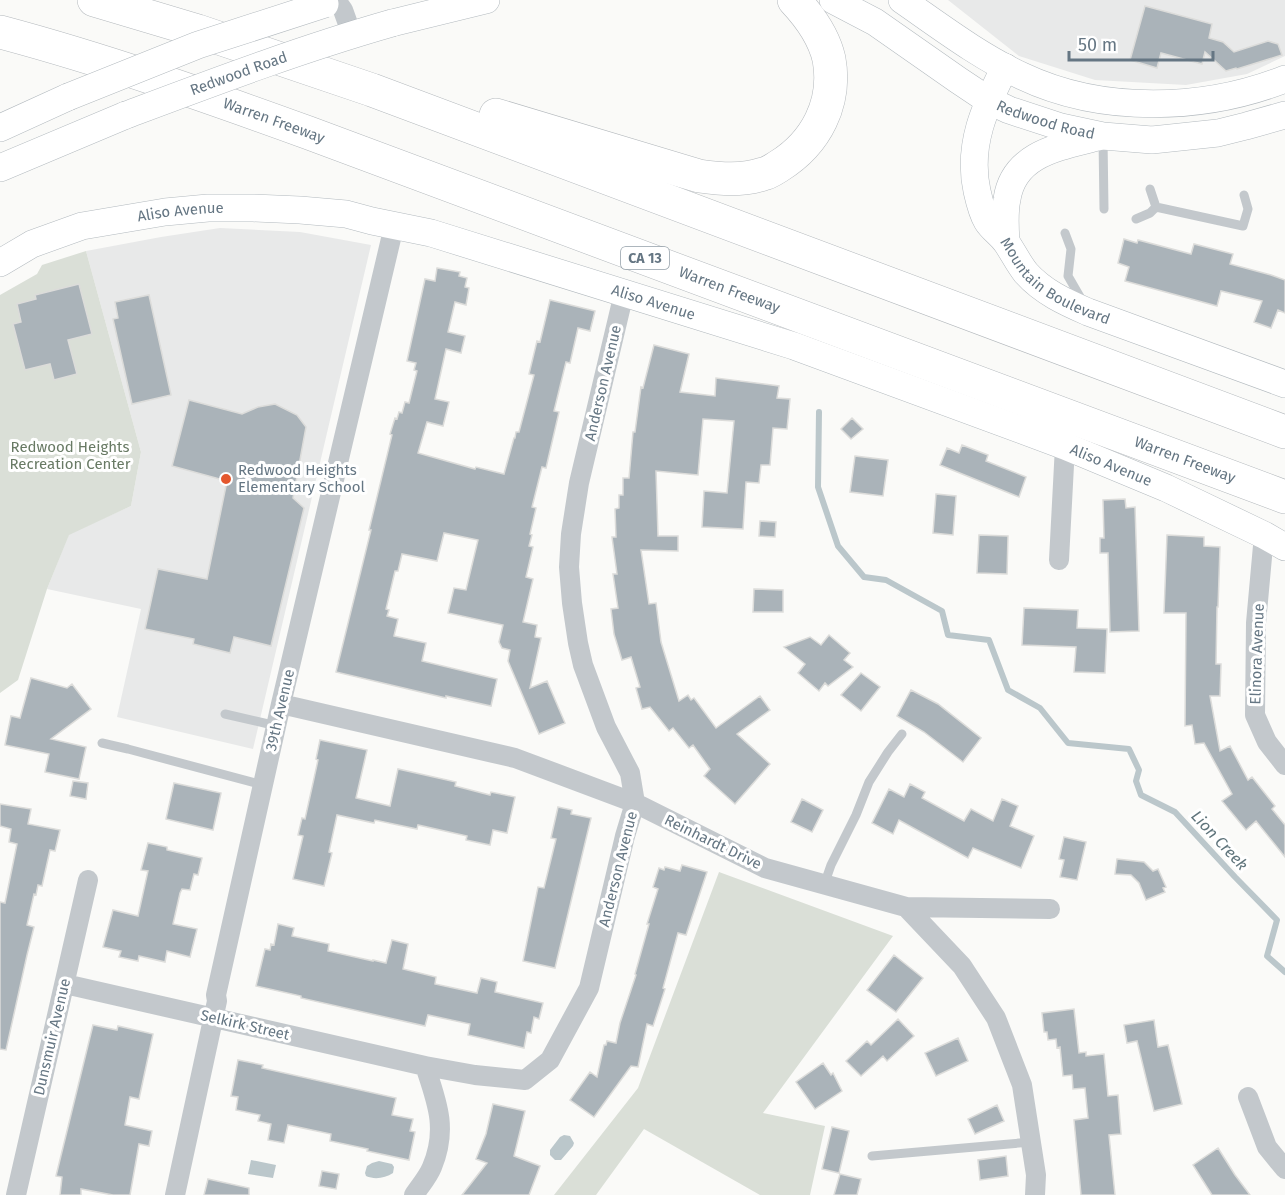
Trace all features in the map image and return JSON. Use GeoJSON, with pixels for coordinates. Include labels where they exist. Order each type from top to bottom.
{"type":"FeatureCollection","features":[{"type":"Feature","properties":{"kind":"highway"},"geometry":{"type":"LineString","coordinates":[[94,0],[198,31],[372,90],[1285,432]]}},
{"type":"Feature","properties":{"kind":"highway"},"geometry":{"type":"LineString","coordinates":[[372,90],[410,99],[480,110],[699,176],[723,180],[766,174],[801,150],[814,134],[824,116],[828,98],[829,60],[824,43],[794,0]]}},
{"type":"Feature","properties":{"kind":"highway","name":"Warren Freeway"},"geometry":{"type":"LineString","coordinates":[[0,32],[59,48],[168,83],[309,133],[1285,497]]}},
{"type":"Feature","properties":{"kind":"main road","name":"Redwood Road"},"geometry":{"type":"LineString","coordinates":[[0,168],[126,115],[264,63],[351,35],[486,0]]}},
{"type":"Feature","properties":{"kind":"main road","name":"Redwood Road"},"geometry":{"type":"LineString","coordinates":[[834,0],[875,22],[988,100],[1009,110],[1061,127],[1103,136],[1152,140],[1218,133],[1285,115]]}},
{"type":"Feature","properties":{"kind":"main road","name":"Redwood Road"},"geometry":{"type":"LineString","coordinates":[[902,0],[1005,67],[1044,85],[1073,94],[1120,102],[1164,103],[1213,99],[1244,93],[1285,79]]}},
{"type":"Feature","properties":{"kind":"main road"},"geometry":{"type":"LineString","coordinates":[[0,128],[132,70],[198,45],[335,3]]}},
{"type":"Feature","properties":{"kind":"main road","name":"Mountain Boulevard"},"geometry":{"type":"LineString","coordinates":[[1005,67],[988,100],[979,125],[976,140],[976,185],[979,202],[987,220],[1006,241],[1026,273],[1057,298],[1088,312],[1285,384]]}},
{"type":"Feature","properties":{"kind":"main road"},"geometry":{"type":"LineString","coordinates":[[1006,241],[1006,200],[1016,173],[1025,164],[1042,154],[1103,136]]}},
{"type":"Feature","properties":{"kind":"main road","name":"Aliso Avenue"},"geometry":{"type":"LineString","coordinates":[[0,263],[32,244],[73,229],[165,212],[208,208],[254,208],[346,214],[431,233],[794,346],[1065,446],[1166,488],[1274,541]]}},
{"type":"Feature","properties":{"kind":"street"},"geometry":{"type":"LineString","coordinates":[[335,3],[351,35]]}},
{"type":"Feature","properties":{"kind":"street","name":"39th Avenue"},"geometry":{"type":"LineString","coordinates":[[175,1195],[281,704],[394,226]]}},
{"type":"Feature","properties":{"kind":"street","name":"Anderson Avenue"},"geometry":{"type":"LineString","coordinates":[[525,1080],[550,1060],[589,988],[635,803],[630,773],[606,727],[583,665],[568,567],[579,483],[624,293]]}},
{"type":"Feature","properties":{"kind":"street"},"geometry":{"type":"LineString","coordinates":[[1059,560],[1065,446]]}},
{"type":"Feature","properties":{"kind":"street","name":"Elinora Avenue"},"geometry":{"type":"LineString","coordinates":[[1274,541],[1256,623],[1255,715],[1267,742],[1285,765]]}},
{"type":"Feature","properties":{"kind":"street","name":"Reinhardt Drive"},"geometry":{"type":"LineString","coordinates":[[281,704],[515,758],[635,803],[765,868],[906,907],[1050,909]]}},
{"type":"Feature","properties":{"kind":"street","name":"Dunsmuir Avenue"},"geometry":{"type":"LineString","coordinates":[[16,1195],[88,880]]}},
{"type":"Feature","properties":{"kind":"street"},"geometry":{"type":"LineString","coordinates":[[906,907],[962,966],[996,1018],[1022,1085],[1036,1174],[1035,1195]]}},
{"type":"Feature","properties":{"kind":"street","name":"Selkirk Street"},"geometry":{"type":"LineString","coordinates":[[65,984],[425,1066],[475,1075],[525,1080]]}},
{"type":"Feature","properties":{"kind":"street"},"geometry":{"type":"LineString","coordinates":[[414,1195],[432,1168],[441,1140],[439,1110],[425,1066]]}},
{"type":"Feature","properties":{"kind":"street"},"geometry":{"type":"LineString","coordinates":[[1248,1097],[1267,1147],[1285,1169]]}},
{"type":"Feature","properties":{"kind":"lane"},"geometry":{"type":"LineString","coordinates":[[1103,136],[1104,209]]}},
{"type":"Feature","properties":{"kind":"lane"},"geometry":{"type":"LineString","coordinates":[[1150,189],[1156,207]]}},
{"type":"Feature","properties":{"kind":"lane"},"geometry":{"type":"LineString","coordinates":[[1156,207],[1243,226],[1248,209],[1244,195]]}},
{"type":"Feature","properties":{"kind":"lane"},"geometry":{"type":"LineString","coordinates":[[1136,219],[1156,207]]}},
{"type":"Feature","properties":{"kind":"lane"},"geometry":{"type":"LineString","coordinates":[[1065,233],[1071,249],[1068,276],[1088,312]]}},
{"type":"Feature","properties":{"kind":"lane"},"geometry":{"type":"LineString","coordinates":[[225,714],[277,726]]}},
{"type":"Feature","properties":{"kind":"lane"},"geometry":{"type":"LineString","coordinates":[[824,885],[831,865],[856,815],[868,782],[902,734]]}},
{"type":"Feature","properties":{"kind":"lane"},"geometry":{"type":"LineString","coordinates":[[102,743],[263,785]]}},
{"type":"Feature","properties":{"kind":"lane"},"geometry":{"type":"LineString","coordinates":[[872,1156],[1031,1142]]}},
{"type":"Feature","properties":{"kind":"shaded area"},"geometry":{"type":"Polygon","coordinates":[[[948,0],[1285,0],[1285,56],[1247,74],[1186,85],[1095,80],[1019,56],[948,0]]]}},
{"type":"Feature","properties":{"kind":"shaded area","name":"Redwood Heights Elementary School"},"geometry":{"type":"Polygon","coordinates":[[[220,228],[300,232],[371,245],[253,749],[117,717],[141,609],[47,589],[69,534],[131,506],[141,452],[86,251],[220,228]]]}},
{"type":"Feature","properties":{"kind":"shaded area"},"geometry":{"type":"Polygon","coordinates":[[[564,1135],[570,1136],[574,1143],[573,1146],[561,1160],[555,1160],[550,1155],[550,1150],[564,1135]]]}},
{"type":"Feature","properties":{"kind":"shaded area"},"geometry":{"type":"Polygon","coordinates":[[[251,1160],[276,1165],[273,1178],[248,1174],[251,1160]]]}},
{"type":"Feature","properties":{"kind":"shaded area"},"geometry":{"type":"Polygon","coordinates":[[[379,1161],[392,1164],[393,1173],[380,1178],[366,1176],[367,1166],[379,1161]]]}},
{"type":"Feature","properties":{"kind":"green space","name":"Redwood Heights Recreation Center"},"geometry":{"type":"Polygon","coordinates":[[[86,251],[141,452],[131,506],[69,535],[47,589],[18,680],[0,693],[0,295],[37,274],[42,265],[86,251]]]}},
{"type":"Feature","properties":{"kind":"green space"},"geometry":{"type":"Polygon","coordinates":[[[719,872],[893,936],[763,1113],[825,1126],[810,1195],[760,1195],[644,1129],[596,1195],[554,1195],[638,1088],[719,872]]]}},
{"type":"Feature","properties":{"kind":"building"},"geometry":{"type":"Polygon","coordinates":[[[1145,6],[1212,24],[1209,38],[1223,42],[1234,52],[1268,41],[1278,44],[1282,55],[1226,71],[1205,52],[1202,64],[1161,53],[1157,68],[1130,60],[1145,6]]]}},
{"type":"Feature","properties":{"kind":"building"},"geometry":{"type":"Polygon","coordinates":[[[1124,239],[1137,243],[1138,240],[1191,254],[1194,244],[1233,254],[1230,264],[1285,280],[1285,313],[1278,310],[1271,328],[1254,322],[1262,301],[1221,291],[1217,306],[1125,281],[1129,267],[1118,263],[1124,239]]]}},
{"type":"Feature","properties":{"kind":"building"},"geometry":{"type":"Polygon","coordinates":[[[437,268],[460,272],[459,276],[467,278],[465,287],[469,288],[466,305],[455,302],[448,332],[465,336],[461,353],[446,349],[435,399],[449,402],[443,426],[427,422],[418,453],[475,469],[476,467],[504,474],[516,432],[519,432],[534,375],[529,374],[537,341],[540,342],[550,300],[595,311],[590,331],[578,328],[570,363],[566,362],[554,411],[559,412],[546,468],[542,467],[532,507],[536,508],[529,546],[533,547],[526,577],[533,579],[523,622],[537,625],[535,637],[541,638],[530,688],[547,681],[565,723],[539,734],[508,661],[510,650],[502,648],[499,642],[503,625],[448,613],[454,588],[466,590],[478,540],[444,533],[437,561],[402,554],[398,571],[395,571],[386,609],[389,610],[387,616],[398,619],[394,636],[426,643],[422,661],[497,679],[491,706],[446,696],[446,698],[336,672],[371,530],[369,530],[392,435],[390,434],[395,418],[397,419],[399,412],[402,413],[405,402],[409,403],[417,371],[414,370],[416,363],[407,361],[425,279],[435,281],[437,268]]]}},
{"type":"Feature","properties":{"kind":"building"},"geometry":{"type":"Polygon","coordinates":[[[79,284],[92,334],[68,340],[77,374],[54,380],[50,364],[25,370],[13,324],[21,322],[17,304],[36,299],[35,295],[79,284]]]}},
{"type":"Feature","properties":{"kind":"building"},"geometry":{"type":"Polygon","coordinates":[[[149,295],[171,395],[132,404],[113,319],[118,318],[115,302],[149,295]]]}},
{"type":"Feature","properties":{"kind":"building"},"geometry":{"type":"Polygon","coordinates":[[[654,345],[689,354],[680,392],[715,396],[716,378],[779,386],[777,398],[790,399],[787,429],[773,428],[770,465],[761,465],[759,483],[746,482],[743,529],[702,527],[704,491],[727,493],[734,421],[703,419],[698,475],[656,471],[658,536],[678,536],[678,551],[641,550],[649,604],[656,603],[661,642],[679,701],[688,695],[691,700],[694,698],[716,728],[760,696],[770,710],[737,734],[770,764],[735,804],[704,776],[710,769],[693,745],[689,748],[673,728],[669,731],[650,707],[642,709],[636,688],[640,687],[631,657],[622,660],[614,634],[611,609],[618,608],[613,574],[617,574],[612,537],[616,537],[615,509],[619,508],[619,495],[623,495],[623,478],[629,478],[633,432],[635,432],[641,387],[643,388],[654,345]]]}},
{"type":"Feature","properties":{"kind":"building"},"geometry":{"type":"Polygon","coordinates":[[[189,400],[242,414],[258,407],[275,404],[297,415],[306,427],[293,498],[304,508],[271,646],[234,637],[230,653],[193,644],[194,639],[145,629],[158,569],[207,579],[227,481],[172,466],[189,400]]]}},
{"type":"Feature","properties":{"kind":"building"},"geometry":{"type":"Polygon","coordinates":[[[852,418],[863,429],[851,439],[841,429],[852,418]]]}},
{"type":"Feature","properties":{"kind":"building"},"geometry":{"type":"Polygon","coordinates":[[[962,445],[988,455],[986,461],[1026,477],[1019,497],[940,465],[947,448],[959,453],[962,445]]]}},
{"type":"Feature","properties":{"kind":"building"},"geometry":{"type":"Polygon","coordinates":[[[855,456],[888,460],[883,496],[850,492],[855,456]]]}},
{"type":"Feature","properties":{"kind":"building"},"geometry":{"type":"Polygon","coordinates":[[[936,494],[956,496],[953,535],[933,533],[936,494]]]}},
{"type":"Feature","properties":{"kind":"building"},"geometry":{"type":"Polygon","coordinates":[[[1125,499],[1126,508],[1135,507],[1139,631],[1110,632],[1108,553],[1100,553],[1100,538],[1104,538],[1103,500],[1125,499]]]}},
{"type":"Feature","properties":{"kind":"building"},"geometry":{"type":"Polygon","coordinates":[[[760,521],[776,522],[775,537],[759,536],[760,521]]]}},
{"type":"Feature","properties":{"kind":"building"},"geometry":{"type":"Polygon","coordinates":[[[979,535],[1008,536],[1007,574],[977,573],[979,535]]]}},
{"type":"Feature","properties":{"kind":"building"},"geometry":{"type":"Polygon","coordinates":[[[1167,535],[1204,537],[1204,546],[1220,547],[1216,664],[1221,664],[1220,696],[1210,696],[1220,751],[1230,746],[1248,780],[1252,777],[1275,806],[1272,809],[1285,825],[1285,857],[1256,821],[1246,830],[1222,801],[1232,794],[1204,743],[1195,744],[1192,725],[1185,726],[1186,613],[1164,613],[1167,535]]]}},
{"type":"Feature","properties":{"kind":"building"},"geometry":{"type":"Polygon","coordinates":[[[754,589],[783,590],[783,612],[753,612],[754,589]]]}},
{"type":"Feature","properties":{"kind":"building"},"geometry":{"type":"Polygon","coordinates":[[[1024,608],[1078,610],[1077,628],[1107,629],[1105,673],[1074,672],[1076,647],[1022,645],[1024,608]]]}},
{"type":"Feature","properties":{"kind":"building"},"geometry":{"type":"Polygon","coordinates":[[[829,635],[850,653],[844,660],[853,667],[828,686],[825,683],[819,691],[798,673],[805,664],[784,647],[810,637],[821,645],[829,635]]]}},
{"type":"Feature","properties":{"kind":"building"},"geometry":{"type":"Polygon","coordinates":[[[861,673],[880,687],[861,711],[841,695],[861,673]]]}},
{"type":"Feature","properties":{"kind":"building"},"geometry":{"type":"Polygon","coordinates":[[[31,678],[67,688],[72,684],[91,709],[51,739],[86,747],[79,779],[45,772],[49,754],[5,745],[11,716],[20,718],[31,678]]]}},
{"type":"Feature","properties":{"kind":"building"},"geometry":{"type":"Polygon","coordinates":[[[911,690],[938,704],[981,738],[963,762],[924,732],[897,716],[911,690]]]}},
{"type":"Feature","properties":{"kind":"building"},"geometry":{"type":"Polygon","coordinates":[[[320,740],[367,750],[356,798],[390,806],[398,769],[456,782],[455,786],[490,795],[491,792],[515,797],[507,833],[493,830],[490,845],[466,840],[467,836],[418,825],[417,829],[337,815],[329,852],[332,853],[324,886],[293,879],[303,836],[298,835],[302,818],[305,819],[320,740]]]}},
{"type":"Feature","properties":{"kind":"building"},"geometry":{"type":"Polygon","coordinates":[[[73,781],[88,783],[86,799],[70,796],[73,781]]]}},
{"type":"Feature","properties":{"kind":"building"},"geometry":{"type":"Polygon","coordinates":[[[174,783],[221,793],[213,830],[166,819],[174,783]]]}},
{"type":"Feature","properties":{"kind":"building"},"geometry":{"type":"Polygon","coordinates":[[[910,784],[925,792],[922,798],[964,821],[971,809],[993,821],[1002,799],[1018,806],[1010,826],[1034,836],[1021,868],[973,848],[968,858],[899,820],[893,834],[872,823],[889,789],[904,797],[910,784]]]}},
{"type":"Feature","properties":{"kind":"building"},"geometry":{"type":"Polygon","coordinates":[[[802,799],[823,810],[812,832],[791,822],[802,799]]]}},
{"type":"Feature","properties":{"kind":"building"},"geometry":{"type":"Polygon","coordinates":[[[0,804],[31,809],[28,824],[60,830],[55,851],[50,850],[42,886],[38,885],[36,895],[34,894],[27,925],[34,927],[6,1050],[0,1049],[0,902],[5,903],[17,844],[9,842],[11,829],[0,826],[0,804]]]}},
{"type":"Feature","properties":{"kind":"building"},"geometry":{"type":"Polygon","coordinates":[[[558,807],[572,810],[571,814],[591,818],[555,968],[523,961],[538,887],[544,888],[556,839],[551,838],[558,807]]]}},
{"type":"Feature","properties":{"kind":"building"},"geometry":{"type":"Polygon","coordinates":[[[1064,837],[1086,842],[1077,880],[1060,877],[1064,860],[1059,859],[1064,837]]]}},
{"type":"Feature","properties":{"kind":"building"},"geometry":{"type":"Polygon","coordinates":[[[148,843],[202,858],[198,875],[194,874],[190,890],[182,889],[180,893],[173,924],[197,929],[190,957],[167,951],[165,962],[139,956],[138,961],[119,957],[121,951],[103,947],[113,910],[138,916],[148,871],[141,870],[148,843]]]}},
{"type":"Feature","properties":{"kind":"building"},"geometry":{"type":"Polygon","coordinates":[[[1117,859],[1144,862],[1153,871],[1158,869],[1166,887],[1163,888],[1165,892],[1146,900],[1139,883],[1131,875],[1115,874],[1117,859]]]}},
{"type":"Feature","properties":{"kind":"building"},"geometry":{"type":"Polygon","coordinates":[[[682,865],[707,872],[686,935],[678,933],[663,988],[665,989],[653,1026],[647,1024],[638,1067],[631,1066],[594,1117],[570,1100],[590,1072],[597,1077],[604,1045],[607,1041],[616,1043],[658,889],[653,887],[659,868],[664,870],[665,867],[680,871],[682,865]]]}},
{"type":"Feature","properties":{"kind":"building"},"geometry":{"type":"Polygon","coordinates":[[[278,924],[294,928],[292,936],[329,944],[328,951],[386,963],[392,940],[408,944],[403,969],[436,977],[435,984],[477,993],[481,978],[497,982],[495,992],[543,1003],[539,1019],[534,1017],[531,1033],[527,1032],[524,1048],[468,1035],[470,1024],[428,1015],[425,1026],[256,986],[265,949],[270,950],[271,944],[274,945],[278,924]]]}},
{"type":"Feature","properties":{"kind":"building"},"geometry":{"type":"Polygon","coordinates":[[[894,955],[923,978],[896,1012],[867,990],[894,955]]]}},
{"type":"Feature","properties":{"kind":"building"},"geometry":{"type":"Polygon","coordinates":[[[1074,1009],[1079,1053],[1086,1052],[1086,1056],[1104,1054],[1108,1096],[1118,1095],[1121,1134],[1109,1135],[1115,1195],[1081,1195],[1074,1120],[1088,1118],[1085,1088],[1073,1089],[1072,1075],[1063,1076],[1060,1047],[1057,1048],[1056,1039],[1048,1040],[1047,1032],[1044,1032],[1042,1013],[1074,1009]]]}},
{"type":"Feature","properties":{"kind":"building"},"geometry":{"type":"Polygon","coordinates":[[[898,1019],[914,1036],[887,1061],[883,1056],[861,1076],[846,1061],[867,1041],[871,1045],[898,1019]]]}},
{"type":"Feature","properties":{"kind":"building"},"geometry":{"type":"Polygon","coordinates":[[[1154,1020],[1158,1047],[1168,1045],[1182,1104],[1154,1111],[1137,1041],[1127,1043],[1124,1025],[1154,1020]]]}},
{"type":"Feature","properties":{"kind":"building"},"geometry":{"type":"Polygon","coordinates":[[[93,1025],[117,1030],[118,1026],[153,1034],[139,1099],[130,1097],[125,1125],[152,1131],[149,1146],[139,1144],[130,1195],[113,1195],[81,1189],[81,1195],[60,1195],[62,1177],[56,1176],[93,1025]]]}},
{"type":"Feature","properties":{"kind":"building"},"geometry":{"type":"Polygon","coordinates":[[[958,1038],[968,1061],[936,1076],[925,1053],[958,1038]]]}},
{"type":"Feature","properties":{"kind":"building"},"geometry":{"type":"Polygon","coordinates":[[[238,1060],[263,1065],[262,1068],[396,1098],[392,1115],[413,1119],[410,1131],[415,1132],[409,1160],[330,1141],[331,1134],[288,1125],[284,1143],[268,1140],[271,1124],[258,1121],[260,1115],[236,1110],[238,1097],[231,1096],[238,1060]]]}},
{"type":"Feature","properties":{"kind":"building"},"geometry":{"type":"Polygon","coordinates":[[[823,1063],[831,1075],[833,1073],[842,1091],[815,1109],[796,1082],[823,1063]]]}},
{"type":"Feature","properties":{"kind":"building"},"geometry":{"type":"Polygon","coordinates":[[[493,1104],[525,1111],[514,1156],[540,1166],[529,1195],[462,1195],[487,1163],[476,1159],[486,1134],[493,1104]]]}},
{"type":"Feature","properties":{"kind":"building"},"geometry":{"type":"Polygon","coordinates":[[[997,1105],[1004,1121],[975,1134],[968,1119],[997,1105]]]}},
{"type":"Feature","properties":{"kind":"building"},"geometry":{"type":"Polygon","coordinates":[[[832,1127],[849,1131],[839,1173],[822,1169],[832,1127]]]}},
{"type":"Feature","properties":{"kind":"building"},"geometry":{"type":"Polygon","coordinates":[[[1218,1148],[1250,1195],[1212,1195],[1193,1165],[1218,1148]]]}},
{"type":"Feature","properties":{"kind":"building"},"geometry":{"type":"Polygon","coordinates":[[[1006,1156],[1008,1176],[980,1180],[978,1160],[1006,1156]]]}},
{"type":"Feature","properties":{"kind":"building"},"geometry":{"type":"Polygon","coordinates":[[[322,1171],[339,1174],[336,1189],[319,1186],[322,1171]]]}},
{"type":"Feature","properties":{"kind":"building"},"geometry":{"type":"Polygon","coordinates":[[[840,1174],[861,1179],[857,1195],[834,1195],[840,1174]]]}},
{"type":"Feature","properties":{"kind":"building"},"geometry":{"type":"Polygon","coordinates":[[[208,1179],[249,1188],[249,1195],[204,1195],[208,1179]]]}},
{"type":"Feature","properties":{"kind":"waterway","name":"Lion Creek"},"geometry":{"type":"LineString","coordinates":[[819,412],[818,487],[838,546],[864,577],[886,580],[942,611],[948,635],[989,640],[1008,690],[1040,708],[1068,743],[1129,749],[1139,770],[1136,781],[1141,795],[1175,812],[1277,920],[1267,956],[1285,972]]}},
{"type":"Feature","properties":{"kind":"place","name":"Redwood Heights Elementary School"},"geometry":{"type":"Point","coordinates":[226,479]}}]}
